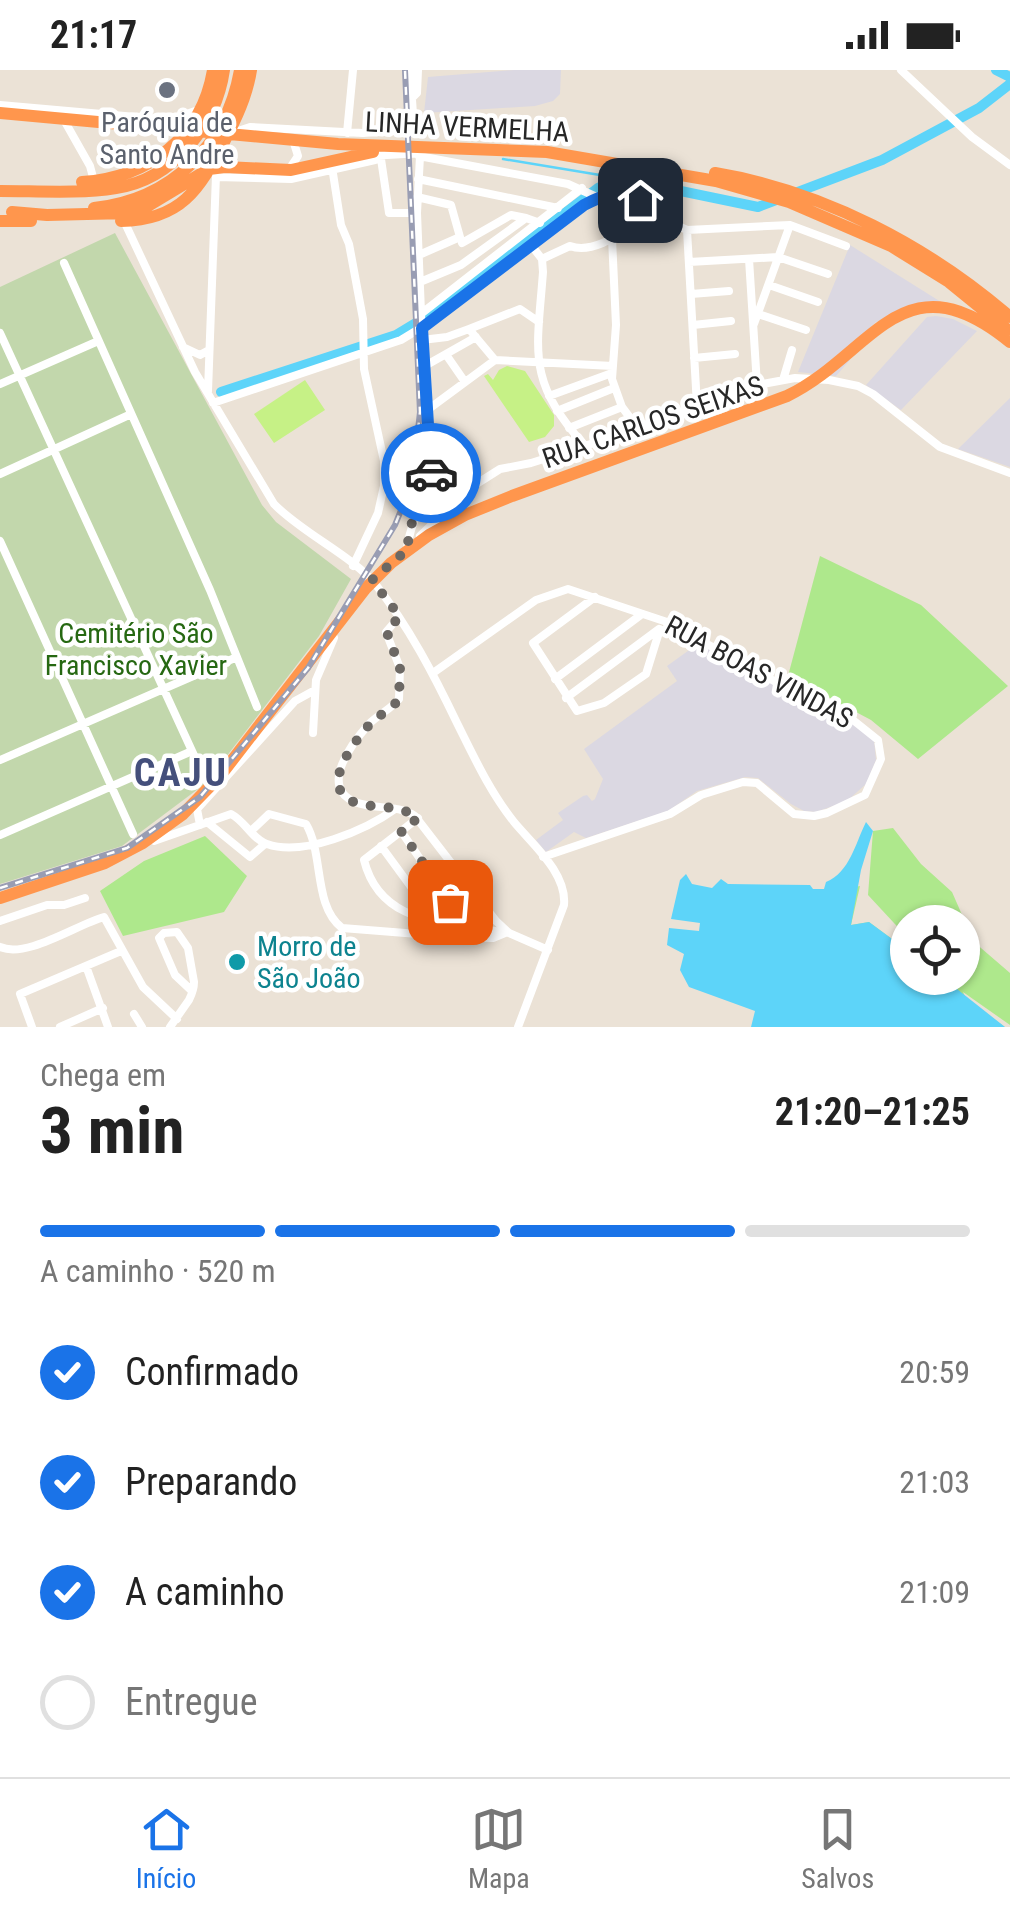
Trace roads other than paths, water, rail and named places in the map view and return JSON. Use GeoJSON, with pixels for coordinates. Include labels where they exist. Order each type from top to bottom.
{"type":"FeatureCollection","features":[{"type":"Feature","properties":{"kind":"highway"},"geometry":{"type":"LineString","coordinates":[[0,188],[121,177],[158,159],[189,128],[204,101],[213,70]]}},
{"type":"Feature","properties":{"kind":"highway"},"geometry":{"type":"LineString","coordinates":[[0,188],[104,190],[150,176],[180,155],[202,129],[217,100],[224,70]]}},
{"type":"Feature","properties":{"kind":"highway"},"geometry":{"type":"LineString","coordinates":[[4,215],[109,206],[154,192],[200,156],[223,125],[241,70]]}},
{"type":"Feature","properties":{"kind":"highway"},"geometry":{"type":"LineString","coordinates":[[4,215],[124,221],[157,216],[202,186],[240,110],[252,70]]}},
{"type":"Feature","properties":{"kind":"highway","name":"LINHA VERMELHA"},"geometry":{"type":"LineString","coordinates":[[0,108],[338,144],[547,152],[716,181],[845,218],[930,269],[1010,332]]}},
{"type":"Feature","properties":{"kind":"highway","name":"LINHA VERMELHA"},"geometry":{"type":"LineString","coordinates":[[0,108],[361,141],[548,144],[750,180],[845,218],[941,265],[1010,317]]}},
{"type":"Feature","properties":{"kind":"highway"},"geometry":{"type":"LineString","coordinates":[[4,215],[132,212],[214,168],[291,170],[375,152],[470,148]]}},
{"type":"Feature","properties":{"kind":"highway"},"geometry":{"type":"LineString","coordinates":[[0,895],[111,860],[186,812],[220,776],[369,585],[407,550],[447,524],[512,496],[787,396],[819,378],[874,329],[916,310],[942,309],[966,314],[986,323],[1010,342]]}},
{"type":"Feature","properties":{"kind":"street"},"geometry":{"type":"LineString","coordinates":[[347,133],[352,70]]}},
{"type":"Feature","properties":{"kind":"street"},"geometry":{"type":"LineString","coordinates":[[240,110],[242,122],[250,127],[347,133],[414,129],[414,70]]}},
{"type":"Feature","properties":{"kind":"street"},"geometry":{"type":"LineString","coordinates":[[901,70],[947,116],[1010,164]]}},
{"type":"Feature","properties":{"kind":"street"},"geometry":{"type":"LineString","coordinates":[[0,108],[170,120],[192,114],[204,101]]}},
{"type":"Feature","properties":{"kind":"street"},"geometry":{"type":"LineString","coordinates":[[59,112],[90,166],[94,181]]}},
{"type":"Feature","properties":{"kind":"street"},"geometry":{"type":"LineString","coordinates":[[227,137],[250,127]]}},
{"type":"Feature","properties":{"kind":"street"},"geometry":{"type":"LineString","coordinates":[[283,176],[298,156],[288,130]]}},
{"type":"Feature","properties":{"kind":"street"},"geometry":{"type":"LineString","coordinates":[[283,176],[382,154],[513,152],[674,177],[761,196]]}},
{"type":"Feature","properties":{"kind":"street"},"geometry":{"type":"LineString","coordinates":[[208,393],[217,156]]}},
{"type":"Feature","properties":{"kind":"street"},"geometry":{"type":"LineString","coordinates":[[216,174],[283,176],[420,156],[584,189],[597,196]]}},
{"type":"Feature","properties":{"kind":"street"},"geometry":{"type":"LineString","coordinates":[[407,550],[410,528],[431,472],[417,213],[420,156]]}},
{"type":"Feature","properties":{"kind":"street"},"geometry":{"type":"LineString","coordinates":[[380,159],[389,213],[417,213]]}},
{"type":"Feature","properties":{"kind":"street"},"geometry":{"type":"LineString","coordinates":[[332,168],[340,225],[349,244],[363,318],[364,348],[384,461],[378,513],[352,566]]}},
{"type":"Feature","properties":{"kind":"street"},"geometry":{"type":"LineString","coordinates":[[495,194],[501,171]]}},
{"type":"Feature","properties":{"kind":"street"},"geometry":{"type":"LineString","coordinates":[[418,178],[558,208]]}},
{"type":"Feature","properties":{"kind":"street"},"geometry":{"type":"LineString","coordinates":[[213,403],[364,348],[401,340],[584,189]]}},
{"type":"Feature","properties":{"kind":"street"},"geometry":{"type":"LineString","coordinates":[[422,320],[597,196],[630,194],[652,214],[687,230],[790,225],[846,246]]}},
{"type":"Feature","properties":{"kind":"street"},"geometry":{"type":"LineString","coordinates":[[417,196],[454,207],[461,240],[470,258]]}},
{"type":"Feature","properties":{"kind":"street"},"geometry":{"type":"LineString","coordinates":[[542,259],[570,246],[579,249],[612,238],[652,214]]}},
{"type":"Feature","properties":{"kind":"street"},"geometry":{"type":"LineString","coordinates":[[419,254],[461,240],[511,215],[540,223]]}},
{"type":"Feature","properties":{"kind":"street"},"geometry":{"type":"LineString","coordinates":[[420,282],[452,270],[526,218]]}},
{"type":"Feature","properties":{"kind":"street"},"geometry":{"type":"LineString","coordinates":[[124,221],[213,403],[274,504],[291,521],[372,580],[400,617],[433,673],[488,784],[559,878],[565,895],[518,1027]]}},
{"type":"Feature","properties":{"kind":"street"},"geometry":{"type":"LineString","coordinates":[[758,386],[756,313],[790,225]]}},
{"type":"Feature","properties":{"kind":"street"},"geometry":{"type":"LineString","coordinates":[[687,230],[697,406]]}},
{"type":"Feature","properties":{"kind":"street"},"geometry":{"type":"LineString","coordinates":[[612,238],[614,388],[622,407],[638,427]]}},
{"type":"Feature","properties":{"kind":"street"},"geometry":{"type":"LineString","coordinates":[[531,245],[542,259],[537,361],[549,396],[586,446]]}},
{"type":"Feature","properties":{"kind":"street"},"geometry":{"type":"LineString","coordinates":[[689,262],[778,257],[828,274]]}},
{"type":"Feature","properties":{"kind":"street"},"geometry":{"type":"LineString","coordinates":[[749,259],[756,313]]}},
{"type":"Feature","properties":{"kind":"street"},"geometry":{"type":"LineString","coordinates":[[64,263],[257,706]]}},
{"type":"Feature","properties":{"kind":"street"},"geometry":{"type":"LineString","coordinates":[[769,285],[818,302]]}},
{"type":"Feature","properties":{"kind":"street"},"geometry":{"type":"LineString","coordinates":[[691,294],[728,291]]}},
{"type":"Feature","properties":{"kind":"street"},"geometry":{"type":"LineString","coordinates":[[422,340],[446,337],[520,309],[539,322]]}},
{"type":"Feature","properties":{"kind":"street"},"geometry":{"type":"LineString","coordinates":[[756,313],[806,330]]}},
{"type":"Feature","properties":{"kind":"street"},"geometry":{"type":"LineString","coordinates":[[692,325],[731,321]]}},
{"type":"Feature","properties":{"kind":"street"},"geometry":{"type":"LineString","coordinates":[[470,329],[495,360]]}},
{"type":"Feature","properties":{"kind":"street"},"geometry":{"type":"LineString","coordinates":[[0,333],[204,777]]}},
{"type":"Feature","properties":{"kind":"street"},"geometry":{"type":"LineString","coordinates":[[423,367],[476,337]]}},
{"type":"Feature","properties":{"kind":"street"},"geometry":{"type":"LineString","coordinates":[[0,384],[96,342]]}},
{"type":"Feature","properties":{"kind":"street"},"geometry":{"type":"LineString","coordinates":[[183,346],[200,355],[211,348]]}},
{"type":"Feature","properties":{"kind":"street"},"geometry":{"type":"LineString","coordinates":[[782,380],[792,350]]}},
{"type":"Feature","properties":{"kind":"street"},"geometry":{"type":"LineString","coordinates":[[694,358],[736,354]]}},
{"type":"Feature","properties":{"kind":"street"},"geometry":{"type":"LineString","coordinates":[[446,356],[465,382]]}},
{"type":"Feature","properties":{"kind":"street"},"geometry":{"type":"LineString","coordinates":[[426,411],[495,360],[612,370]]}},
{"type":"Feature","properties":{"kind":"street"},"geometry":{"type":"LineString","coordinates":[[549,396],[612,370]]}},
{"type":"Feature","properties":{"kind":"street","name":"RUA CARLOS SEIXAS"},"geometry":{"type":"LineString","coordinates":[[314,733],[318,671],[329,646],[372,580],[470,488],[492,473],[586,446],[758,386],[782,380],[829,380],[874,394],[940,448],[1010,473]]}},
{"type":"Feature","properties":{"kind":"street"},"geometry":{"type":"LineString","coordinates":[[558,411],[614,388]]}},
{"type":"Feature","properties":{"kind":"street"},"geometry":{"type":"LineString","coordinates":[[569,428],[622,407]]}},
{"type":"Feature","properties":{"kind":"street"},"geometry":{"type":"LineString","coordinates":[[0,474],[129,415]]}},
{"type":"Feature","properties":{"kind":"street"},"geometry":{"type":"LineString","coordinates":[[0,542],[134,834]]}},
{"type":"Feature","properties":{"kind":"street","name":"RUA BOAS VINDAS"},"geometry":{"type":"LineString","coordinates":[[433,673],[547,594],[568,589],[642,614],[843,712],[878,740],[881,753],[869,788],[859,800],[826,813],[794,814],[757,783],[743,782],[702,795],[670,814],[543,857]]}},
{"type":"Feature","properties":{"kind":"street"},"geometry":{"type":"LineString","coordinates":[[594,597],[534,643],[566,698],[580,712],[604,703],[646,674],[664,625]]}},
{"type":"Feature","properties":{"kind":"street"},"geometry":{"type":"LineString","coordinates":[[555,680],[642,614]]}},
{"type":"Feature","properties":{"kind":"street"},"geometry":{"type":"LineString","coordinates":[[400,617],[386,630],[400,668],[399,699],[370,724],[347,755],[341,765],[340,791],[351,801],[406,810],[418,818],[507,933]]}},
{"type":"Feature","properties":{"kind":"street"},"geometry":{"type":"LineString","coordinates":[[566,698],[664,625]]}},
{"type":"Feature","properties":{"kind":"street"},"geometry":{"type":"LineString","coordinates":[[0,760],[237,657]]}},
{"type":"Feature","properties":{"kind":"street"},"geometry":{"type":"LineString","coordinates":[[315,690],[295,700],[197,810],[204,823],[250,857],[265,844],[316,844],[372,824],[394,809]]}},
{"type":"Feature","properties":{"kind":"street"},"geometry":{"type":"LineString","coordinates":[[0,836],[192,751]]}},
{"type":"Feature","properties":{"kind":"street"},"geometry":{"type":"LineString","coordinates":[[140,846],[231,814],[265,844]]}},
{"type":"Feature","properties":{"kind":"street"},"geometry":{"type":"LineString","coordinates":[[251,830],[269,814],[306,824],[316,844],[328,911],[342,928],[456,937],[499,937],[507,933]]}},
{"type":"Feature","properties":{"kind":"street"},"geometry":{"type":"LineString","coordinates":[[418,818],[364,860],[396,907],[412,917],[507,933],[548,950]]}},
{"type":"Feature","properties":{"kind":"street"},"geometry":{"type":"LineString","coordinates":[[401,831],[466,926]]}},
{"type":"Feature","properties":{"kind":"street"},"geometry":{"type":"LineString","coordinates":[[381,846],[436,921]]}},
{"type":"Feature","properties":{"kind":"street"},"geometry":{"type":"LineString","coordinates":[[0,895],[103,859]]}},
{"type":"Feature","properties":{"kind":"street"},"geometry":{"type":"LineString","coordinates":[[0,921],[85,898]]}},
{"type":"Feature","properties":{"kind":"street"},"geometry":{"type":"LineString","coordinates":[[0,947],[26,948],[100,918],[108,920],[121,951],[149,995],[173,1023],[192,991],[194,982],[186,944],[177,932],[164,932],[160,939],[175,976],[192,991]]}},
{"type":"Feature","properties":{"kind":"street"},"geometry":{"type":"LineString","coordinates":[[32,1027],[19,996],[121,951]]}},
{"type":"Feature","properties":{"kind":"street"},"geometry":{"type":"LineString","coordinates":[[86,966],[108,1027]]}},
{"type":"Feature","properties":{"kind":"street"},"geometry":{"type":"LineString","coordinates":[[60,1027],[79,1023],[103,1008]]}},
{"type":"Feature","properties":{"kind":"street"},"geometry":{"type":"LineString","coordinates":[[134,1014],[142,1027]]}},
{"type":"Feature","properties":{"kind":"water"},"geometry":{"type":"Polygon","coordinates":[[[866,822],[873,831],[851,925],[869,922],[890,937],[890,995],[965,995],[1005,1027],[751,1027],[755,1011],[689,987],[680,970],[684,954],[667,945],[669,928],[699,931],[700,923],[671,919],[680,880],[686,874],[692,884],[712,888],[721,879],[728,884],[810,885],[813,889],[824,889],[826,882],[841,872],[866,822]]]}},
{"type":"Feature","properties":{"kind":"waterway"},"geometry":{"type":"LineString","coordinates":[[996,70],[1010,77]]}},
{"type":"Feature","properties":{"kind":"waterway"},"geometry":{"type":"LineString","coordinates":[[221,392],[396,335],[434,312],[598,188],[618,178],[758,207],[882,160],[979,108],[1010,84]]}},
{"type":"Feature","properties":{"kind":"waterway"},"geometry":{"type":"LineString","coordinates":[[503,159],[618,178]]}},
{"type":"Feature","properties":{"kind":"railway"},"geometry":{"type":"LineString","coordinates":[[0,888],[127,848],[200,797],[308,668],[395,525],[412,483],[420,412],[405,70]]}},
{"type":"Feature","properties":{"kind":"place","name":"Paróquia de Santo Andre"},"geometry":{"type":"Point","coordinates":[167,90]}},
{"type":"Feature","properties":{"kind":"place","name":"Morro de São João"},"geometry":{"type":"Point","coordinates":[237,962]}},
{"type":"Feature","properties":{"kind":"district","name":"CAJU"},"geometry":{"type":"Point","coordinates":[181,773]}},
{"type":"Feature","properties":{"kind":"park label","name":"Cemitério São Francisco Xavier"},"geometry":{"type":"Point","coordinates":[136,649]}}]}
